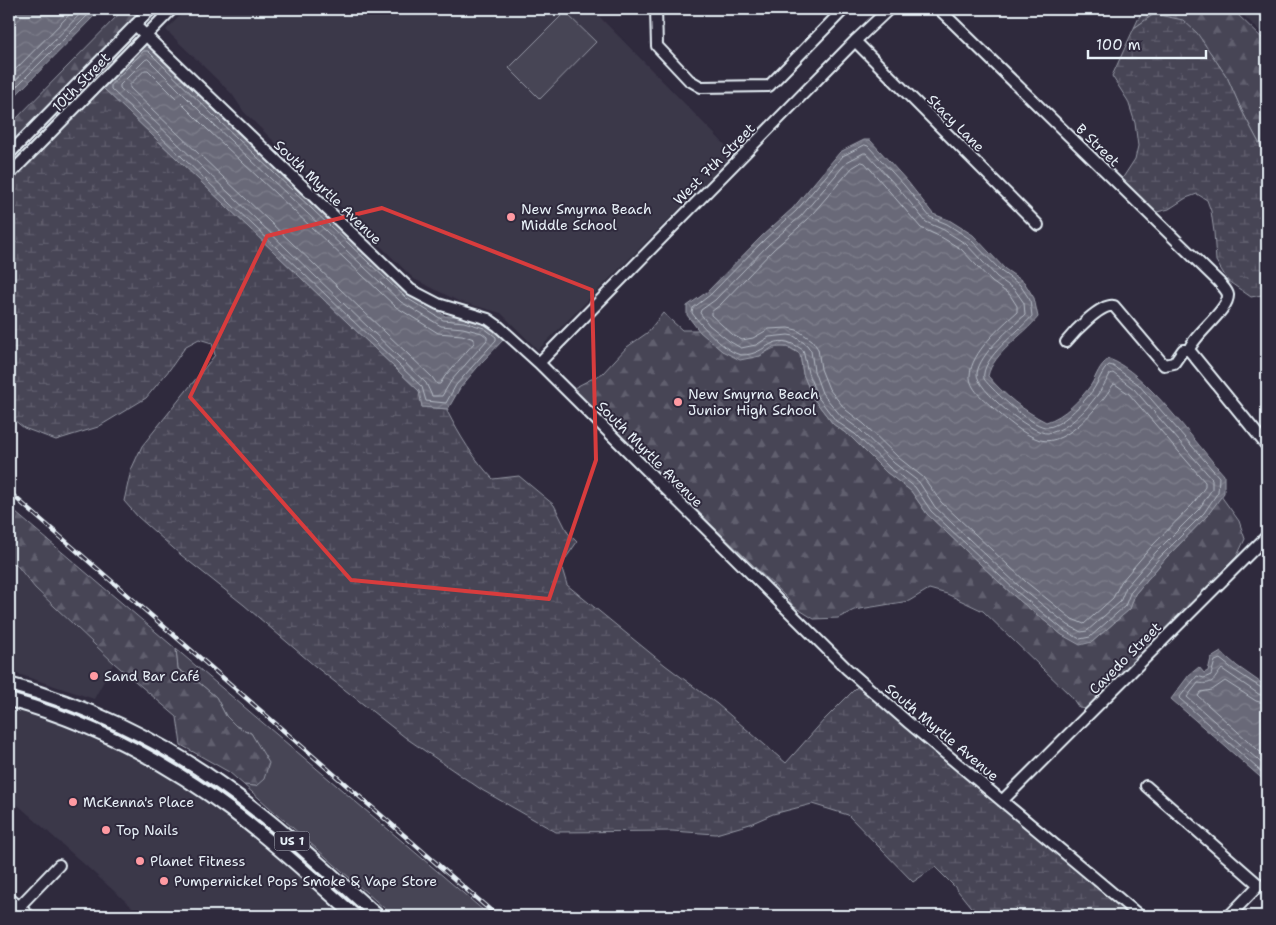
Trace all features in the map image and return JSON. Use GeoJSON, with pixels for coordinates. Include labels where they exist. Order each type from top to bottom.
{"type":"FeatureCollection","features":[{"type":"Feature","properties":{"kind":"main road","name":"US 1"},"geometry":{"type":"LineString","coordinates":[[12,685],[93,713],[168,750],[223,785],[287,837],[378,916]]}},
{"type":"Feature","properties":{"kind":"main road","name":"US 1"},"geometry":{"type":"LineString","coordinates":[[11,701],[84,726],[158,763],[226,807],[355,916]]}},
{"type":"Feature","properties":{"kind":"street","name":"10th Street"},"geometry":{"type":"LineString","coordinates":[[9,154],[151,9]]}},
{"type":"Feature","properties":{"kind":"street","name":"10th Street"},"geometry":{"type":"LineString","coordinates":[[9,175],[172,9]]}},
{"type":"Feature","properties":{"kind":"street"},"geometry":{"type":"LineString","coordinates":[[656,9],[657,46],[689,80],[701,87],[769,86],[844,9]]}},
{"type":"Feature","properties":{"kind":"street","name":"West 7th Street"},"geometry":{"type":"LineString","coordinates":[[538,363],[855,41],[889,9]]}},
{"type":"Feature","properties":{"kind":"street","name":"B Street"},"geometry":{"type":"LineString","coordinates":[[939,9],[1226,290],[1228,296],[1225,305],[1193,341],[1189,350]]}},
{"type":"Feature","properties":{"kind":"street","name":"South Myrtle Avenue"},"geometry":{"type":"LineString","coordinates":[[135,25],[411,290],[438,304],[488,319],[498,326],[538,363],[847,670],[1140,916]]}},
{"type":"Feature","properties":{"kind":"street","name":"Stacy Lane"},"geometry":{"type":"LineString","coordinates":[[855,41],[1038,224]]}},
{"type":"Feature","properties":{"kind":"street"},"geometry":{"type":"LineString","coordinates":[[1066,342],[1077,329],[1106,306],[1112,305],[1164,365],[1174,363],[1183,350],[1189,350],[1267,446]]}},
{"type":"Feature","properties":{"kind":"street","name":"Cavedo Street"},"geometry":{"type":"LineString","coordinates":[[1002,800],[1267,536]]}},
{"type":"Feature","properties":{"kind":"street"},"geometry":{"type":"LineString","coordinates":[[11,701],[12,685]]}},
{"type":"Feature","properties":{"kind":"street"},"geometry":{"type":"LineString","coordinates":[[158,763],[168,750]]}},
{"type":"Feature","properties":{"kind":"street"},"geometry":{"type":"LineString","coordinates":[[1146,786],[1259,886],[1229,916]]}},
{"type":"Feature","properties":{"kind":"street"},"geometry":{"type":"LineString","coordinates":[[277,849],[287,837]]}},
{"type":"Feature","properties":{"kind":"street"},"geometry":{"type":"LineString","coordinates":[[10,916],[59,864]]}},
{"type":"Feature","properties":{"kind":"street"},"geometry":{"type":"LineString","coordinates":[[9,898],[29,916]]}},
{"type":"Feature","properties":{"kind":"highlighted area"},"geometry":{"type":"Polygon","coordinates":[[[382,208],[592,290],[596,460],[549,599],[351,580],[190,397],[267,236],[382,208]]]}},
{"type":"Feature","properties":{"kind":"shaded area","name":"New Smyrna Beach Middle School"},"geometry":{"type":"Polygon","coordinates":[[[187,9],[592,9],[734,154],[538,350],[501,313],[458,301],[414,279],[244,112],[232,94],[166,30],[187,9]]]}},
{"type":"Feature","properties":{"kind":"shaded area"},"geometry":{"type":"Polygon","coordinates":[[[1237,9],[1267,9],[1267,38],[1237,9]]]}},
{"type":"Feature","properties":{"kind":"shaded area"},"geometry":{"type":"Polygon","coordinates":[[[14,563],[35,588],[114,663],[94,699],[9,671],[9,565],[14,563]]]}},
{"type":"Feature","properties":{"kind":"shaded area"},"geometry":{"type":"Polygon","coordinates":[[[9,707],[32,713],[153,766],[223,812],[270,848],[349,916],[142,916],[9,797],[9,707]]]}},
{"type":"Feature","properties":{"kind":"green space"},"geometry":{"type":"Polygon","coordinates":[[[124,9],[145,9],[9,148],[9,126],[124,9]]]}},
{"type":"Feature","properties":{"kind":"green space"},"geometry":{"type":"Polygon","coordinates":[[[1143,9],[1232,9],[1267,43],[1267,158],[1242,111],[1227,77],[1210,52],[1154,14],[1134,28],[1143,9]]]}},
{"type":"Feature","properties":{"kind":"green space"},"geometry":{"type":"Polygon","coordinates":[[[565,12],[596,42],[540,99],[509,68],[565,12]]]}},
{"type":"Feature","properties":{"kind":"green space"},"geometry":{"type":"Polygon","coordinates":[[[1154,14],[1183,20],[1197,33],[1227,77],[1242,111],[1267,158],[1267,294],[1251,297],[1228,281],[1216,261],[1211,211],[1207,200],[1197,194],[1186,198],[1169,209],[1153,213],[1122,179],[1135,159],[1138,146],[1135,123],[1128,101],[1112,76],[1134,28],[1154,14]]]}},
{"type":"Feature","properties":{"kind":"green space"},"geometry":{"type":"Polygon","coordinates":[[[135,31],[140,36],[9,168],[9,160],[135,31]]]}},
{"type":"Feature","properties":{"kind":"green space"},"geometry":{"type":"Polygon","coordinates":[[[102,87],[419,391],[422,407],[448,409],[447,411],[467,446],[493,479],[519,476],[554,505],[568,533],[577,542],[561,565],[567,585],[665,665],[717,704],[786,763],[824,720],[862,682],[1140,916],[978,916],[954,886],[935,867],[913,882],[848,815],[812,804],[773,814],[750,824],[716,834],[672,831],[556,832],[482,790],[406,738],[316,667],[244,605],[181,555],[138,517],[124,501],[131,470],[142,446],[215,355],[212,343],[199,339],[186,346],[146,398],[98,427],[56,440],[24,428],[9,416],[9,181],[102,87]]]}},
{"type":"Feature","properties":{"kind":"green space"},"geometry":{"type":"Polygon","coordinates":[[[663,313],[682,330],[699,330],[722,351],[760,356],[776,348],[784,347],[800,354],[803,374],[813,398],[833,424],[851,437],[886,472],[911,491],[927,514],[1014,596],[1062,635],[1092,642],[1130,609],[1135,594],[1165,559],[1207,516],[1221,496],[1239,521],[1245,539],[1237,556],[1221,572],[1214,588],[1086,709],[1079,708],[1071,696],[983,611],[947,594],[929,589],[909,601],[854,610],[838,618],[814,619],[793,606],[572,389],[603,373],[627,347],[647,333],[663,313]]]}},
{"type":"Feature","properties":{"kind":"green space"},"geometry":{"type":"Polygon","coordinates":[[[9,507],[176,649],[178,669],[197,681],[216,697],[226,716],[236,726],[251,733],[269,763],[264,779],[256,786],[244,785],[229,772],[181,745],[177,717],[114,663],[35,588],[15,563],[9,565],[9,507]]]}},
{"type":"Feature","properties":{"kind":"green space"},"geometry":{"type":"Polygon","coordinates":[[[176,649],[490,916],[392,915],[244,785],[256,786],[268,763],[251,733],[236,726],[226,716],[216,697],[197,681],[178,669],[176,649]]]}},
{"type":"Feature","properties":{"kind":"water"},"geometry":{"type":"Polygon","coordinates":[[[9,9],[101,9],[12,99],[9,99],[9,9]]]}},
{"type":"Feature","properties":{"kind":"water"},"geometry":{"type":"Polygon","coordinates":[[[146,42],[340,230],[425,302],[445,316],[465,316],[487,323],[505,338],[460,388],[448,409],[422,407],[419,391],[102,87],[146,42]]]}},
{"type":"Feature","properties":{"kind":"water"},"geometry":{"type":"Polygon","coordinates":[[[864,140],[870,140],[908,182],[933,214],[949,220],[973,235],[1005,269],[1024,282],[1034,298],[1038,317],[1002,352],[988,376],[1001,390],[1022,408],[1038,418],[1046,422],[1053,420],[1077,402],[1091,385],[1100,367],[1109,359],[1123,366],[1154,393],[1224,475],[1224,493],[1207,516],[1165,559],[1135,594],[1130,609],[1092,642],[1080,645],[1062,635],[1014,596],[927,514],[911,491],[886,472],[851,437],[833,424],[813,398],[803,374],[800,354],[789,347],[773,347],[760,356],[740,360],[722,351],[700,332],[687,315],[687,306],[707,292],[762,236],[793,208],[840,152],[864,140]]]}},
{"type":"Feature","properties":{"kind":"water"},"geometry":{"type":"Polygon","coordinates":[[[1221,652],[1267,687],[1267,783],[1171,699],[1189,675],[1199,667],[1204,673],[1208,671],[1211,658],[1221,652]]]}},
{"type":"Feature","properties":{"kind":"railway"},"geometry":{"type":"LineString","coordinates":[[9,492],[497,916]]}},
{"type":"Feature","properties":{"kind":"place","name":"New Smyrna Beach Middle School"},"geometry":{"type":"Point","coordinates":[511,217]}},
{"type":"Feature","properties":{"kind":"place","name":"New Smyrna Beach Junior High School"},"geometry":{"type":"Point","coordinates":[678,402]}},
{"type":"Feature","properties":{"kind":"place","name":"Sand Bar Café"},"geometry":{"type":"Point","coordinates":[94,676]}},
{"type":"Feature","properties":{"kind":"place","name":"McKenna's Place"},"geometry":{"type":"Point","coordinates":[73,802]}},
{"type":"Feature","properties":{"kind":"place","name":"Top Nails"},"geometry":{"type":"Point","coordinates":[106,830]}},
{"type":"Feature","properties":{"kind":"place","name":"Planet Fitness"},"geometry":{"type":"Point","coordinates":[140,861]}},
{"type":"Feature","properties":{"kind":"place","name":"Pumpernickel Pops Smoke & Vape Store"},"geometry":{"type":"Point","coordinates":[164,881]}}]}
